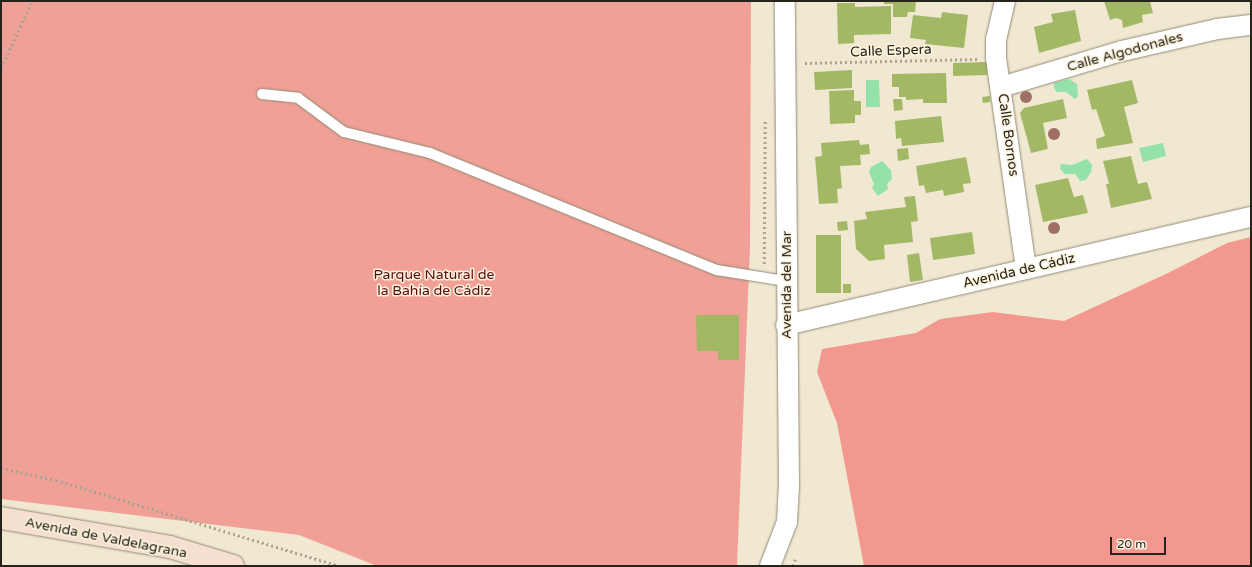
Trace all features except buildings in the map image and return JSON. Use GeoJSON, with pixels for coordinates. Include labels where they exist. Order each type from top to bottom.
{"type":"FeatureCollection","features":[{"type":"Feature","properties":{"kind":"main road","name":"Avenida de Valdelagrana"},"geometry":{"type":"LineString","coordinates":[[1,518],[170,547],[233,566]]}},
{"type":"Feature","properties":{"kind":"street","name":"Avenida del Mar"},"geometry":{"type":"LineString","coordinates":[[770,566],[787,522],[789,488],[786,325],[785,1]]}},
{"type":"Feature","properties":{"kind":"street","name":"Calle Bornos"},"geometry":{"type":"LineString","coordinates":[[1006,1],[996,39],[996,58],[1026,269]]}},
{"type":"Feature","properties":{"kind":"street","name":"Calle Algodonales"},"geometry":{"type":"LineString","coordinates":[[1001,87],[1122,51],[1217,29],[1251,25]]}},
{"type":"Feature","properties":{"kind":"street","name":"Avenida de Cádiz"},"geometry":{"type":"LineString","coordinates":[[786,325],[1251,217]]}},
{"type":"Feature","properties":{"kind":"street"},"geometry":{"type":"LineString","coordinates":[[786,566],[789,544],[787,522]]}},
{"type":"Feature","properties":{"kind":"lane"},"geometry":{"type":"LineString","coordinates":[[262,94],[298,98],[344,132],[430,153],[717,270],[786,281]]}},
{"type":"Feature","properties":{"kind":"path"},"geometry":{"type":"LineString","coordinates":[[1,68],[32,1]]}},
{"type":"Feature","properties":{"kind":"path","name":"Calle Espera"},"geometry":{"type":"LineString","coordinates":[[786,64],[996,58]]}},
{"type":"Feature","properties":{"kind":"path"},"geometry":{"type":"LineString","coordinates":[[1,468],[56,480],[339,566]]}},
{"type":"Feature","properties":{"kind":"green space","name":"Parque Natural de la Bahía de Cádiz"},"geometry":{"type":"Polygon","coordinates":[[[1,1],[751,1],[750,247],[737,566],[377,566],[299,535],[1,499],[1,1]]]}},
{"type":"Feature","properties":{"kind":"shaded area"},"geometry":{"type":"Polygon","coordinates":[[[1069,79],[1077,84],[1078,96],[1075,99],[1066,92],[1057,92],[1054,88],[1054,83],[1069,79]]]}},
{"type":"Feature","properties":{"kind":"shaded area"},"geometry":{"type":"Polygon","coordinates":[[[866,80],[879,80],[880,107],[866,107],[866,80]]]}},
{"type":"Feature","properties":{"kind":"shaded area"},"geometry":{"type":"Polygon","coordinates":[[[1163,143],[1166,156],[1143,162],[1139,148],[1163,143]]]}},
{"type":"Feature","properties":{"kind":"shaded area"},"geometry":{"type":"Polygon","coordinates":[[[1087,159],[1092,165],[1091,172],[1086,180],[1080,181],[1075,174],[1065,174],[1060,169],[1061,164],[1072,165],[1087,159]]]}},
{"type":"Feature","properties":{"kind":"shaded area"},"geometry":{"type":"Polygon","coordinates":[[[882,161],[891,170],[892,179],[887,184],[888,189],[878,196],[872,188],[874,184],[869,172],[871,167],[882,161]]]}},
{"type":"Feature","properties":{"kind":"shaded area"},"geometry":{"type":"Polygon","coordinates":[[[1251,237],[1251,566],[864,566],[837,423],[817,372],[822,349],[916,333],[940,319],[993,312],[1064,321],[1168,273],[1227,243],[1251,237]]]}}]}
